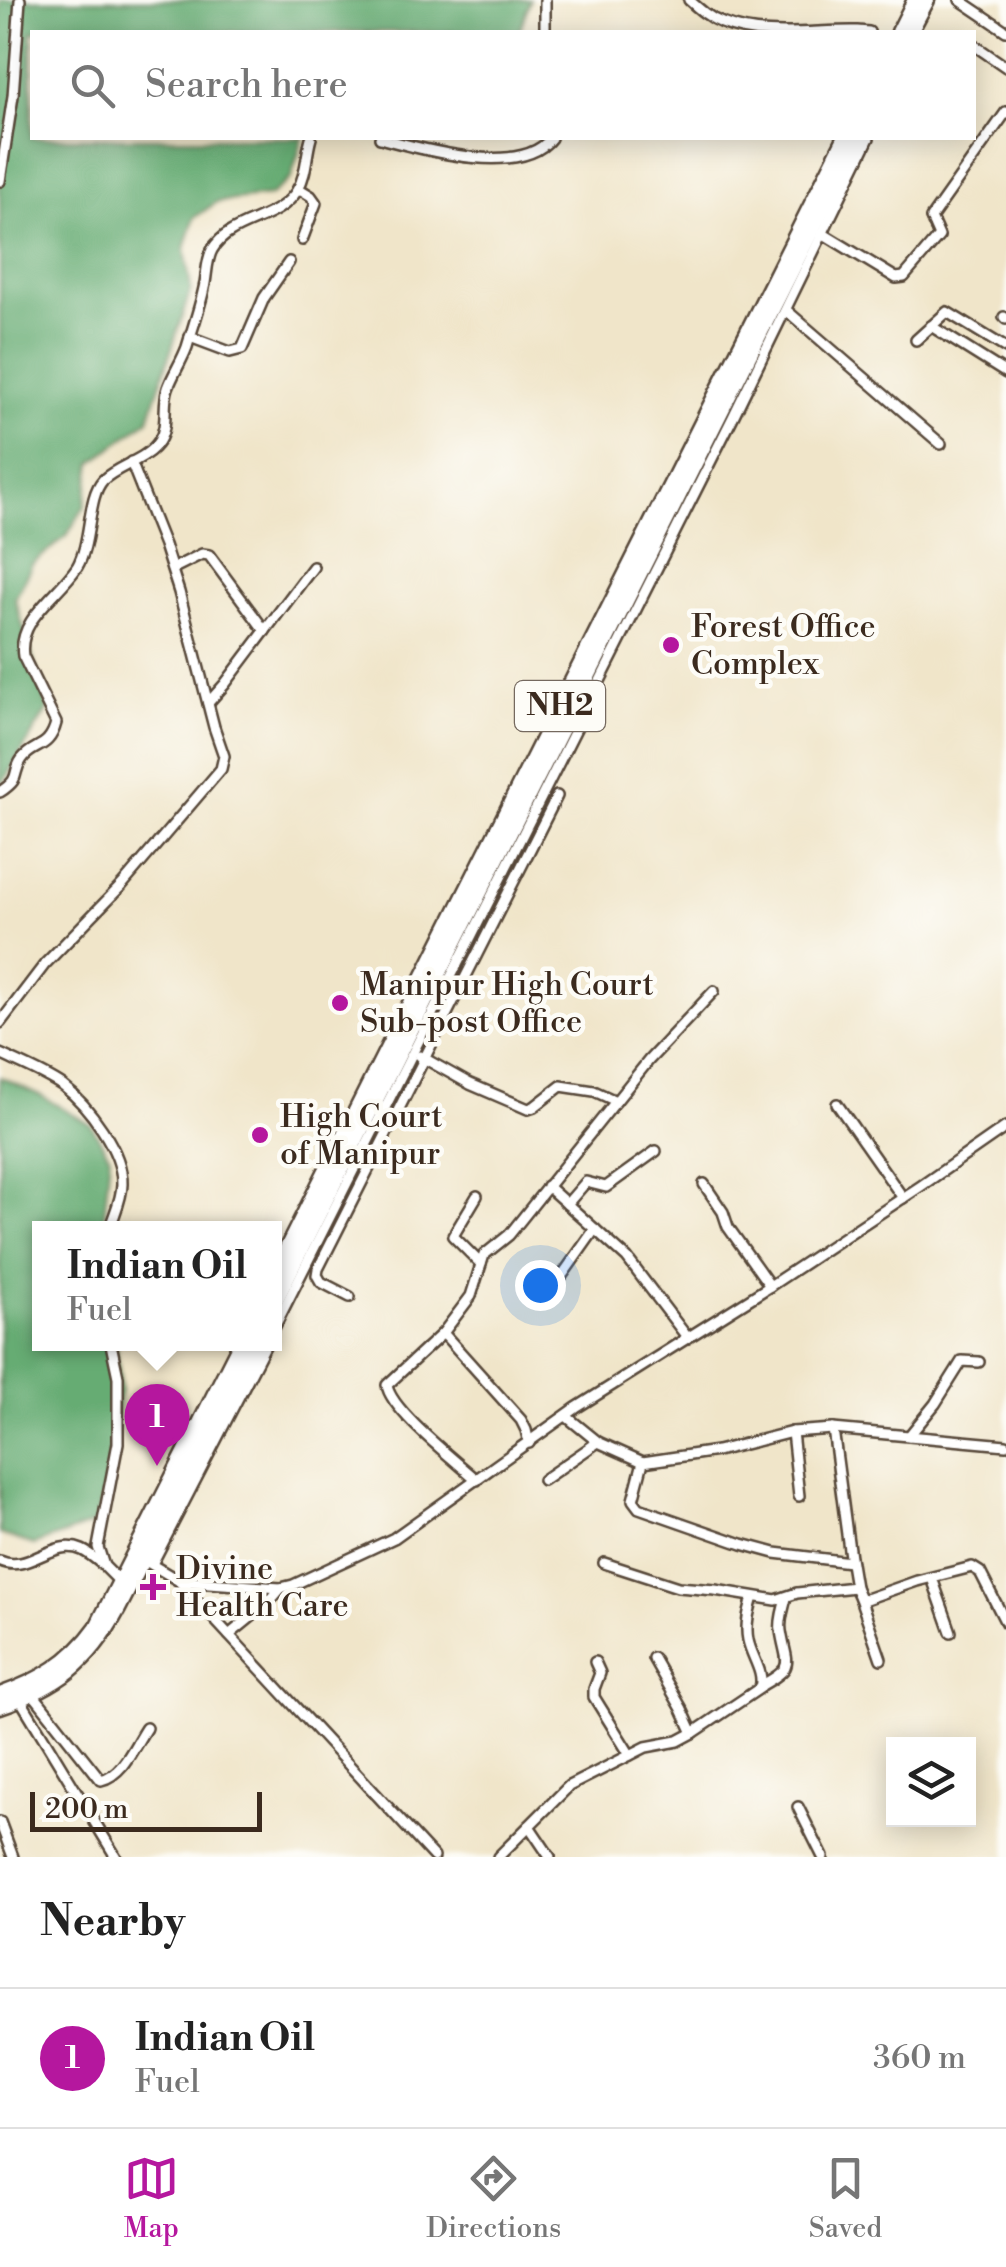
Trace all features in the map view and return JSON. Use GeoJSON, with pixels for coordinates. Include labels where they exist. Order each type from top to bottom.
{"type":"FeatureCollection","features":[{"type":"Feature","properties":{"kind":"highway"},"geometry":{"type":"LineString","coordinates":[[900,30],[915,0]]}},
{"type":"Feature","properties":{"kind":"highway"},"geometry":{"type":"LineString","coordinates":[[911,30],[927,0]]}},
{"type":"Feature","properties":{"kind":"highway","name":"NH2"},"geometry":{"type":"LineString","coordinates":[[282,1258],[845,140]]}},
{"type":"Feature","properties":{"kind":"highway","name":"NH2"},"geometry":{"type":"LineString","coordinates":[[282,1287],[857,140]]}},
{"type":"Feature","properties":{"kind":"highway"},"geometry":{"type":"LineString","coordinates":[[0,1695],[51,1672],[78,1650],[97,1627],[120,1582],[143,1559],[237,1351]]}},
{"type":"Feature","properties":{"kind":"highway"},"geometry":{"type":"LineString","coordinates":[[0,1706],[57,1682],[94,1648],[250,1351]]}},
{"type":"Feature","properties":{"kind":"street"},"geometry":{"type":"LineString","coordinates":[[0,181],[13,96],[20,0]]}},
{"type":"Feature","properties":{"kind":"street"},"geometry":{"type":"LineString","coordinates":[[545,0],[545,30]]}},
{"type":"Feature","properties":{"kind":"street"},"geometry":{"type":"LineString","coordinates":[[689,0],[718,21],[742,29],[784,30]]}},
{"type":"Feature","properties":{"kind":"street"},"geometry":{"type":"LineString","coordinates":[[960,0],[1006,31]]}},
{"type":"Feature","properties":{"kind":"street"},"geometry":{"type":"LineString","coordinates":[[976,46],[1006,67]]}},
{"type":"Feature","properties":{"kind":"street"},"geometry":{"type":"LineString","coordinates":[[822,233],[901,279],[939,236],[932,218],[1006,112]]}},
{"type":"Feature","properties":{"kind":"street"},"geometry":{"type":"LineString","coordinates":[[0,792],[16,780],[24,757],[47,742],[56,723],[23,656],[24,637],[43,604],[76,568],[84,553],[96,491],[102,481],[150,451],[160,440],[166,392],[190,337],[213,249],[238,228],[276,212],[298,188],[311,140]]}},
{"type":"Feature","properties":{"kind":"street"},"geometry":{"type":"LineString","coordinates":[[389,140],[447,153],[516,158],[549,140]]}},
{"type":"Feature","properties":{"kind":"street"},"geometry":{"type":"LineString","coordinates":[[282,1312],[868,140]]}},
{"type":"Feature","properties":{"kind":"street"},"geometry":{"type":"LineString","coordinates":[[298,188],[316,203],[302,240]]}},
{"type":"Feature","properties":{"kind":"street"},"geometry":{"type":"LineString","coordinates":[[190,337],[230,352],[242,349],[264,298],[289,262]]}},
{"type":"Feature","properties":{"kind":"street"},"geometry":{"type":"LineString","coordinates":[[786,310],[941,444]]}},
{"type":"Feature","properties":{"kind":"street"},"geometry":{"type":"LineString","coordinates":[[916,340],[949,312],[1006,348]]}},
{"type":"Feature","properties":{"kind":"street"},"geometry":{"type":"LineString","coordinates":[[931,326],[1006,373]]}},
{"type":"Feature","properties":{"kind":"street"},"geometry":{"type":"LineString","coordinates":[[0,1023],[45,964],[122,885],[221,769],[224,756],[172,568],[131,462]]}},
{"type":"Feature","properties":{"kind":"street"},"geometry":{"type":"LineString","coordinates":[[172,568],[202,554],[209,555],[265,631]]}},
{"type":"Feature","properties":{"kind":"street"},"geometry":{"type":"LineString","coordinates":[[208,704],[313,567]]}},
{"type":"Feature","properties":{"kind":"street"},"geometry":{"type":"LineString","coordinates":[[350,1297],[321,1282],[318,1269],[557,796]]}},
{"type":"Feature","properties":{"kind":"street"},"geometry":{"type":"LineString","coordinates":[[477,1480],[417,1426],[386,1389],[392,1379],[444,1333],[471,1296],[484,1255],[509,1235],[650,1060],[714,991]]}},
{"type":"Feature","properties":{"kind":"street"},"geometry":{"type":"LineString","coordinates":[[413,1052],[528,1109],[561,1086],[594,1091],[616,1101]]}},
{"type":"Feature","properties":{"kind":"street"},"geometry":{"type":"LineString","coordinates":[[0,1054],[63,1086],[108,1139],[122,1178],[112,1221]]}},
{"type":"Feature","properties":{"kind":"street"},"geometry":{"type":"LineString","coordinates":[[837,1104],[903,1198]]}},
{"type":"Feature","properties":{"kind":"street"},"geometry":{"type":"LineString","coordinates":[[179,1581],[281,1588],[394,1538],[566,1416],[770,1286],[1006,1126]]}},
{"type":"Feature","properties":{"kind":"street"},"geometry":{"type":"LineString","coordinates":[[566,1204],[586,1182],[606,1188],[656,1151]]}},
{"type":"Feature","properties":{"kind":"street"},"geometry":{"type":"LineString","coordinates":[[704,1184],[728,1227],[770,1286]]}},
{"type":"Feature","properties":{"kind":"street"},"geometry":{"type":"LineString","coordinates":[[547,1186],[627,1258],[688,1337]]}},
{"type":"Feature","properties":{"kind":"street"},"geometry":{"type":"LineString","coordinates":[[477,1196],[452,1236],[481,1264]]}},
{"type":"Feature","properties":{"kind":"street"},"geometry":{"type":"LineString","coordinates":[[549,1294],[595,1229]]}},
{"type":"Feature","properties":{"kind":"street"},"geometry":{"type":"LineString","coordinates":[[444,1333],[521,1420],[528,1443]]}},
{"type":"Feature","properties":{"kind":"street"},"geometry":{"type":"LineString","coordinates":[[104,1566],[98,1547],[118,1444],[118,1378],[112,1351]]}},
{"type":"Feature","properties":{"kind":"street"},"geometry":{"type":"LineString","coordinates":[[262,1351],[143,1559],[179,1581],[434,1857]]}},
{"type":"Feature","properties":{"kind":"street"},"geometry":{"type":"LineString","coordinates":[[909,1436],[962,1361],[979,1362]]}},
{"type":"Feature","properties":{"kind":"street"},"geometry":{"type":"LineString","coordinates":[[566,1416],[598,1442],[643,1462],[718,1451],[792,1432],[833,1429],[1006,1445]]}},
{"type":"Feature","properties":{"kind":"street"},"geometry":{"type":"LineString","coordinates":[[833,1429],[855,1587],[881,1659]]}},
{"type":"Feature","properties":{"kind":"street"},"geometry":{"type":"LineString","coordinates":[[792,1432],[799,1496]]}},
{"type":"Feature","properties":{"kind":"street"},"geometry":{"type":"LineString","coordinates":[[544,1480],[598,1442]]}},
{"type":"Feature","properties":{"kind":"street"},"geometry":{"type":"LineString","coordinates":[[643,1462],[633,1500],[639,1508],[776,1553],[850,1562]]}},
{"type":"Feature","properties":{"kind":"street"},"geometry":{"type":"LineString","coordinates":[[0,1560],[24,1564],[57,1550],[75,1548],[104,1566],[120,1582]]}},
{"type":"Feature","properties":{"kind":"street"},"geometry":{"type":"LineString","coordinates":[[604,1563],[678,1586],[776,1600],[797,1593],[855,1587]]}},
{"type":"Feature","properties":{"kind":"street"},"geometry":{"type":"LineString","coordinates":[[860,1598],[976,1568],[1006,1623]]}},
{"type":"Feature","properties":{"kind":"street"},"geometry":{"type":"LineString","coordinates":[[932,1578],[951,1632]]}},
{"type":"Feature","properties":{"kind":"street"},"geometry":{"type":"LineString","coordinates":[[229,1635],[281,1588]]}},
{"type":"Feature","properties":{"kind":"street"},"geometry":{"type":"LineString","coordinates":[[753,1597],[746,1630],[762,1686]]}},
{"type":"Feature","properties":{"kind":"street"},"geometry":{"type":"LineString","coordinates":[[498,1857],[569,1786],[646,1747],[678,1741],[780,1676],[786,1665],[780,1625],[786,1598]]}},
{"type":"Feature","properties":{"kind":"street"},"geometry":{"type":"LineString","coordinates":[[653,1658],[692,1733]]}},
{"type":"Feature","properties":{"kind":"street"},"geometry":{"type":"LineString","coordinates":[[594,1662],[600,1672],[594,1697],[630,1755]]}},
{"type":"Feature","properties":{"kind":"street"},"geometry":{"type":"LineString","coordinates":[[27,1697],[101,1780],[120,1768],[146,1728]]}},
{"type":"Feature","properties":{"kind":"street"},"geometry":{"type":"LineString","coordinates":[[27,1697],[116,1857]]}},
{"type":"Feature","properties":{"kind":"street"},"geometry":{"type":"LineString","coordinates":[[798,1808],[823,1857]]}},
{"type":"Feature","properties":{"kind":"street"},"geometry":{"type":"LineString","coordinates":[[0,1822],[13,1857]]}},
{"type":"Feature","properties":{"kind":"street"},"geometry":{"type":"LineString","coordinates":[[529,1826],[550,1857]]}},
{"type":"Feature","properties":{"kind":"green space"},"geometry":{"type":"Polygon","coordinates":[[[0,0],[530,0],[520,30],[30,30],[30,140],[302,140],[291,178],[270,196],[217,202],[194,218],[185,249],[191,289],[149,419],[92,463],[85,506],[66,537],[32,564],[15,599],[48,709],[0,787],[0,0]]]}},
{"type":"Feature","properties":{"kind":"green space"},"geometry":{"type":"Polygon","coordinates":[[[0,1077],[91,1125],[110,1156],[104,1221],[32,1221],[32,1351],[117,1351],[121,1390],[96,1523],[34,1545],[0,1534],[0,1077]]]}},
{"type":"Feature","properties":{"kind":"place","name":"Forest Office Complex"},"geometry":{"type":"Point","coordinates":[671,645]}},
{"type":"Feature","properties":{"kind":"place","name":"Manipur High Court Sub-post Office"},"geometry":{"type":"Point","coordinates":[340,1003]}},
{"type":"Feature","properties":{"kind":"place","name":"High Court of Manipur"},"geometry":{"type":"Point","coordinates":[260,1135]}},
{"type":"Feature","properties":{"kind":"place","name":"Indian Oil"},"geometry":{"type":"Point","coordinates":[157,1466]}},
{"type":"Feature","properties":{"kind":"place","name":"Divine Health Care"},"geometry":{"type":"Point","coordinates":[153,1587]}}]}
